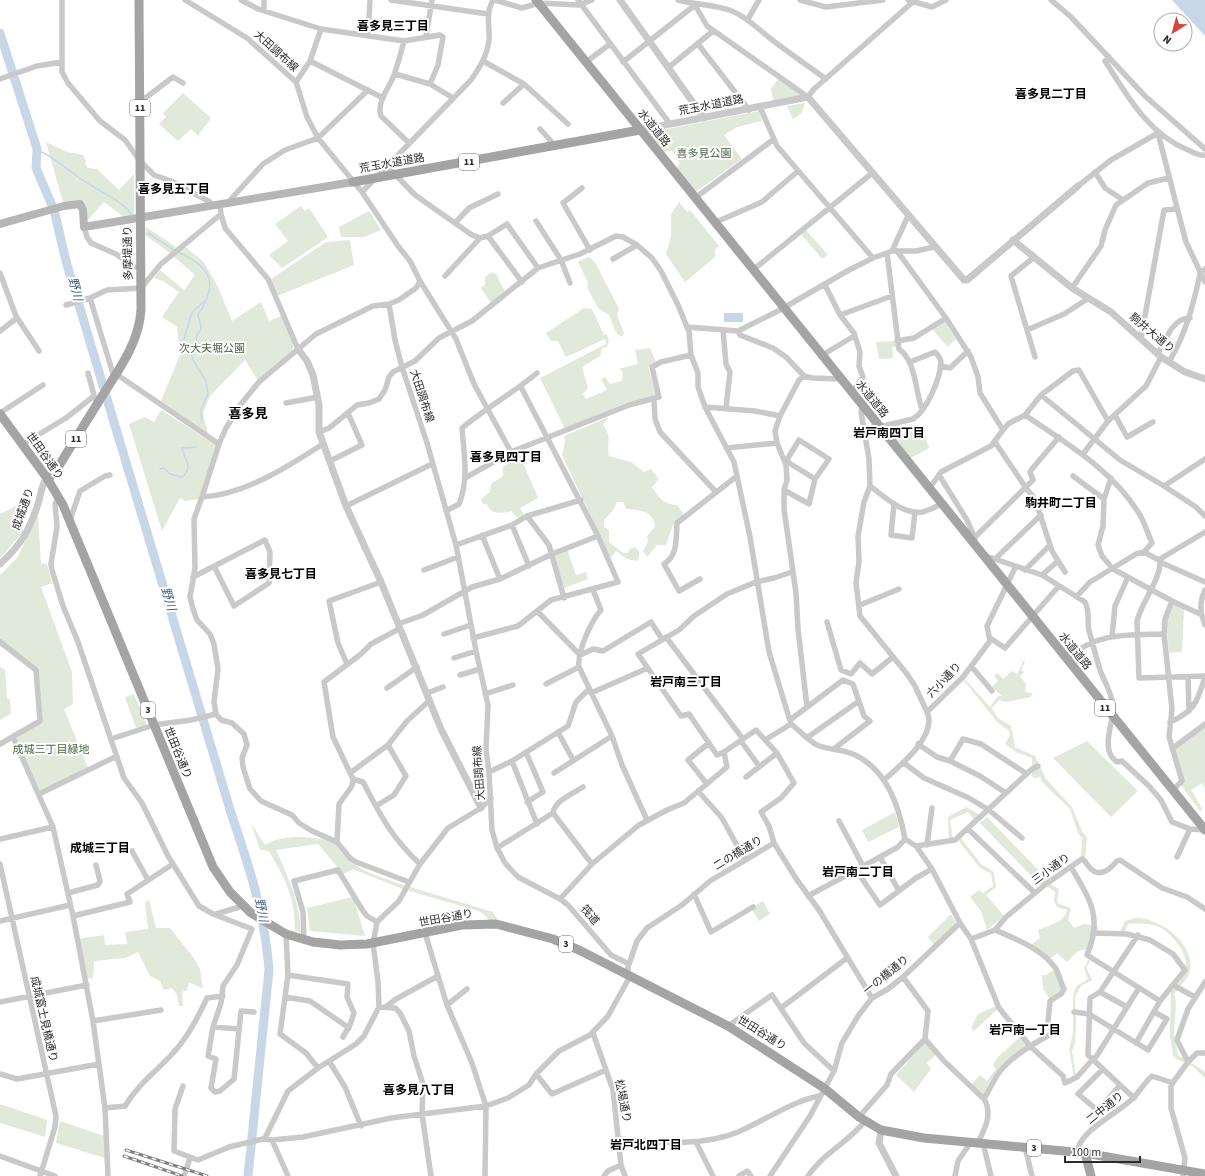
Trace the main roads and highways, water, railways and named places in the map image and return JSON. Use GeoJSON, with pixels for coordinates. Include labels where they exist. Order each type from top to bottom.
{"type":"FeatureCollection","features":[{"type":"Feature","properties":{"kind":"main road","name":"多摩堤通り"},"geometry":{"type":"LineString","coordinates":[[47,478],[54,474],[96,401],[114,377],[138,331],[141,288],[140,217],[143,164],[140,99],[139,0]]}},
{"type":"Feature","properties":{"kind":"main road","name":"水道道路"},"geometry":{"type":"LineString","coordinates":[[538,2],[714,223],[941,504],[973,540],[982,555],[1205,830]]}},
{"type":"Feature","properties":{"kind":"main road","name":"荒玉水道道路"},"geometry":{"type":"LineString","coordinates":[[0,224],[64,206],[80,204],[83,210],[84,227],[395,175],[640,130]]}},
{"type":"Feature","properties":{"kind":"main road","name":"世田谷通り"},"geometry":{"type":"LineString","coordinates":[[0,413],[59,497],[70,520],[213,867],[222,882],[251,913],[282,932],[304,940],[340,945],[373,943],[462,925],[501,924],[573,947],[728,1026],[821,1092],[881,1130],[924,1138],[1081,1153],[1186,1173],[1205,1174]]}},
{"type":"Feature","properties":{"kind":"main road"},"geometry":{"type":"LineString","coordinates":[[1081,1153],[1091,1176]]}},
{"type":"Feature","properties":{"kind":"water"},"geometry":{"type":"Polygon","coordinates":[[[1172,0],[1205,0],[1205,36],[1193,23],[1193,12],[1183,12],[1172,0]]]}},
{"type":"Feature","properties":{"kind":"water"},"geometry":{"type":"Polygon","coordinates":[[[724,313],[743,313],[743,322],[724,322],[724,313]]]}},
{"type":"Feature","properties":{"kind":"waterway","name":"野川"},"geometry":{"type":"LineString","coordinates":[[0,33],[37,149],[36,168],[54,210],[66,261],[231,813],[250,871],[260,910],[269,970],[248,1176]]}},
{"type":"Feature","properties":{"kind":"waterway"},"geometry":{"type":"LineString","coordinates":[[37,150],[43,152],[84,181],[113,198],[131,214]]}},
{"type":"Feature","properties":{"kind":"waterway"},"geometry":{"type":"LineString","coordinates":[[148,233],[174,250]]}},
{"type":"Feature","properties":{"kind":"waterway"},"geometry":{"type":"LineString","coordinates":[[178,252],[198,264],[209,278],[209,294],[198,315],[200,322]]}},
{"type":"Feature","properties":{"kind":"waterway"},"geometry":{"type":"LineString","coordinates":[[202,423],[201,410],[208,394],[206,381],[193,360],[184,339],[192,312],[205,301]]}},
{"type":"Feature","properties":{"kind":"waterway"},"geometry":{"type":"LineString","coordinates":[[192,356],[199,348],[196,338],[197,334],[201,330],[200,322]]}},
{"type":"Feature","properties":{"kind":"waterway"},"geometry":{"type":"LineString","coordinates":[[160,469],[164,468],[170,474],[182,477],[188,469],[182,448],[196,447]]}},
{"type":"Feature","properties":{"kind":"railway"},"geometry":{"type":"LineString","coordinates":[[126,1150],[207,1176]]}},
{"type":"Feature","properties":{"kind":"railway"},"geometry":{"type":"LineString","coordinates":[[124,1156],[182,1176]]}},
{"type":"Feature","properties":{"kind":"district","name":"喜多見三丁目"},"geometry":{"type":"Point","coordinates":[393,26]}},
{"type":"Feature","properties":{"kind":"district","name":"喜多見二丁目"},"geometry":{"type":"Point","coordinates":[1051,94]}},
{"type":"Feature","properties":{"kind":"district","name":"喜多見五丁目"},"geometry":{"type":"Point","coordinates":[174,189]}},
{"type":"Feature","properties":{"kind":"district","name":"喜多見"},"geometry":{"type":"Point","coordinates":[248,414]}},
{"type":"Feature","properties":{"kind":"district","name":"岩戸南四丁目"},"geometry":{"type":"Point","coordinates":[889,433]}},
{"type":"Feature","properties":{"kind":"district","name":"喜多見四丁目"},"geometry":{"type":"Point","coordinates":[506,457]}},
{"type":"Feature","properties":{"kind":"district","name":"駒井町二丁目"},"geometry":{"type":"Point","coordinates":[1061,503]}},
{"type":"Feature","properties":{"kind":"district","name":"喜多見七丁目"},"geometry":{"type":"Point","coordinates":[281,574]}},
{"type":"Feature","properties":{"kind":"district","name":"岩戸南三丁目"},"geometry":{"type":"Point","coordinates":[686,682]}},
{"type":"Feature","properties":{"kind":"district","name":"成城三丁目"},"geometry":{"type":"Point","coordinates":[100,848]}},
{"type":"Feature","properties":{"kind":"district","name":"岩戸南二丁目"},"geometry":{"type":"Point","coordinates":[858,872]}},
{"type":"Feature","properties":{"kind":"district","name":"岩戸南一丁目"},"geometry":{"type":"Point","coordinates":[1025,1030]}},
{"type":"Feature","properties":{"kind":"district","name":"喜多見八丁目"},"geometry":{"type":"Point","coordinates":[419,1090]}},
{"type":"Feature","properties":{"kind":"district","name":"岩戸北四丁目"},"geometry":{"type":"Point","coordinates":[646,1145]}},
{"type":"Feature","properties":{"kind":"park label","name":"喜多見公園"},"geometry":{"type":"Point","coordinates":[704,153]}},
{"type":"Feature","properties":{"kind":"park label","name":"次大夫堀公園"},"geometry":{"type":"Point","coordinates":[212,348]}},
{"type":"Feature","properties":{"kind":"park label","name":"成城三丁目緑地"},"geometry":{"type":"Point","coordinates":[51,749]}}]}
